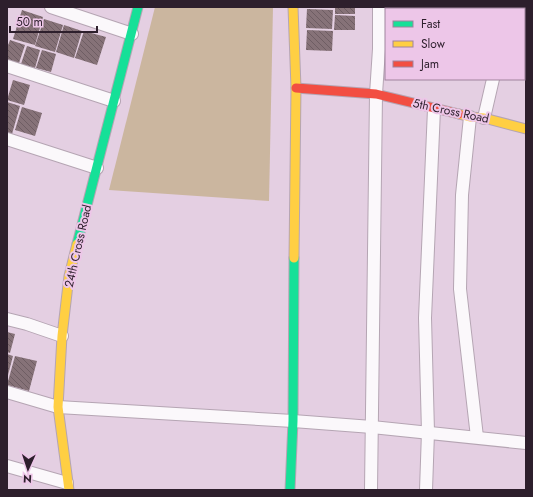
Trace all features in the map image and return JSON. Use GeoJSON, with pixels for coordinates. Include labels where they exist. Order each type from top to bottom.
{"type":"FeatureCollection","features":[{"type":"Feature","properties":{"kind":"street"},"geometry":{"type":"LineString","coordinates":[[51,7],[132,34]]}},
{"type":"Feature","properties":{"kind":"street","name":"24th Cross Road"},"geometry":{"type":"LineString","coordinates":[[68,486],[58,407],[62,336],[69,276],[138,7]]}},
{"type":"Feature","properties":{"kind":"street"},"geometry":{"type":"LineString","coordinates":[[290,490],[293,420],[296,88],[293,7]]}},
{"type":"Feature","properties":{"kind":"street"},"geometry":{"type":"LineString","coordinates":[[371,490],[376,94],[379,48],[379,7]]}},
{"type":"Feature","properties":{"kind":"street"},"geometry":{"type":"LineString","coordinates":[[379,48],[385,22]]}},
{"type":"Feature","properties":{"kind":"street"},"geometry":{"type":"LineString","coordinates":[[7,66],[114,101]]}},
{"type":"Feature","properties":{"kind":"street"},"geometry":{"type":"LineString","coordinates":[[484,118],[493,80]]}},
{"type":"Feature","properties":{"kind":"street","name":"5th Cross Road"},"geometry":{"type":"LineString","coordinates":[[296,88],[376,94],[434,109],[470,117],[484,118],[526,129]]}},
{"type":"Feature","properties":{"kind":"street"},"geometry":{"type":"LineString","coordinates":[[426,490],[428,432],[425,318],[434,109]]}},
{"type":"Feature","properties":{"kind":"street"},"geometry":{"type":"LineString","coordinates":[[470,117],[462,195],[460,289],[477,437]]}},
{"type":"Feature","properties":{"kind":"street"},"geometry":{"type":"LineString","coordinates":[[7,139],[97,168]]}},
{"type":"Feature","properties":{"kind":"street"},"geometry":{"type":"LineString","coordinates":[[7,319],[62,336]]}},
{"type":"Feature","properties":{"kind":"street"},"geometry":{"type":"LineString","coordinates":[[7,392],[58,407],[293,420],[428,432],[526,443]]}},
{"type":"Feature","properties":{"kind":"street"},"geometry":{"type":"LineString","coordinates":[[7,466],[68,486]]}},
{"type":"Feature","properties":{"kind":"shaded area"},"geometry":{"type":"Polygon","coordinates":[[[155,7],[273,7],[269,201],[109,190],[155,7]]]}},
{"type":"Feature","properties":{"kind":"building"},"geometry":{"type":"Polygon","coordinates":[[[335,7],[355,7],[355,14],[335,14],[335,7]]]}},
{"type":"Feature","properties":{"kind":"building"},"geometry":{"type":"Polygon","coordinates":[[[403,7],[435,7],[434,8],[403,7]]]}},
{"type":"Feature","properties":{"kind":"building"},"geometry":{"type":"Polygon","coordinates":[[[307,9],[333,10],[332,29],[306,28],[307,9]]]}},
{"type":"Feature","properties":{"kind":"building"},"geometry":{"type":"Polygon","coordinates":[[[22,10],[43,17],[35,45],[13,39],[22,10]]]}},
{"type":"Feature","properties":{"kind":"building"},"geometry":{"type":"Polygon","coordinates":[[[335,15],[355,16],[355,30],[334,30],[335,15]]]}},
{"type":"Feature","properties":{"kind":"building"},"geometry":{"type":"Polygon","coordinates":[[[44,19],[63,25],[55,52],[35,46],[44,19]]]}},
{"type":"Feature","properties":{"kind":"building"},"geometry":{"type":"Polygon","coordinates":[[[64,25],[82,31],[74,58],[56,52],[64,25]]]}},
{"type":"Feature","properties":{"kind":"building"},"geometry":{"type":"Polygon","coordinates":[[[307,30],[333,31],[332,51],[306,50],[307,30]]]}},
{"type":"Feature","properties":{"kind":"building"},"geometry":{"type":"Polygon","coordinates":[[[84,31],[106,37],[97,65],[75,58],[84,31]]]}},
{"type":"Feature","properties":{"kind":"building"},"geometry":{"type":"Polygon","coordinates":[[[10,40],[25,45],[19,63],[7,60],[7,48],[10,40]]]}},
{"type":"Feature","properties":{"kind":"building"},"geometry":{"type":"Polygon","coordinates":[[[27,46],[40,50],[35,68],[21,64],[27,46]]]}},
{"type":"Feature","properties":{"kind":"building"},"geometry":{"type":"Polygon","coordinates":[[[42,50],[56,54],[51,72],[36,68],[42,50]]]}},
{"type":"Feature","properties":{"kind":"building"},"geometry":{"type":"Polygon","coordinates":[[[13,80],[30,85],[24,105],[7,100],[13,80]]]}},
{"type":"Feature","properties":{"kind":"building"},"geometry":{"type":"Polygon","coordinates":[[[7,102],[20,106],[12,134],[7,132],[7,102]]]}},
{"type":"Feature","properties":{"kind":"building"},"geometry":{"type":"Polygon","coordinates":[[[22,107],[42,113],[35,136],[15,130],[22,107]]]}},
{"type":"Feature","properties":{"kind":"building"},"geometry":{"type":"Polygon","coordinates":[[[7,332],[15,334],[10,353],[7,352],[7,332]]]}},
{"type":"Feature","properties":{"kind":"building"},"geometry":{"type":"Polygon","coordinates":[[[7,354],[13,356],[8,375],[7,375],[7,354]]]}},
{"type":"Feature","properties":{"kind":"building"},"geometry":{"type":"Polygon","coordinates":[[[15,356],[37,361],[29,391],[7,385],[15,356]]]}},
{"type":"Feature","properties":{"kind":"traffic: fast"},"geometry":{"type":"LineString","coordinates":[[77,244],[138,7]]}},
{"type":"Feature","properties":{"kind":"traffic: fast"},"geometry":{"type":"LineString","coordinates":[[290,490],[293,421],[294,258]]}},
{"type":"Feature","properties":{"kind":"traffic: slow"},"geometry":{"type":"LineString","coordinates":[[293,7],[296,88],[294,258]]}},
{"type":"Feature","properties":{"kind":"traffic: slow"},"geometry":{"type":"LineString","coordinates":[[459,114],[470,117],[484,118],[526,129]]}},
{"type":"Feature","properties":{"kind":"traffic: slow"},"geometry":{"type":"LineString","coordinates":[[69,490],[58,407],[62,336],[69,276],[77,244]]}},
{"type":"Feature","properties":{"kind":"traffic: jam"},"geometry":{"type":"LineString","coordinates":[[296,88],[376,94],[459,114]]}}]}
